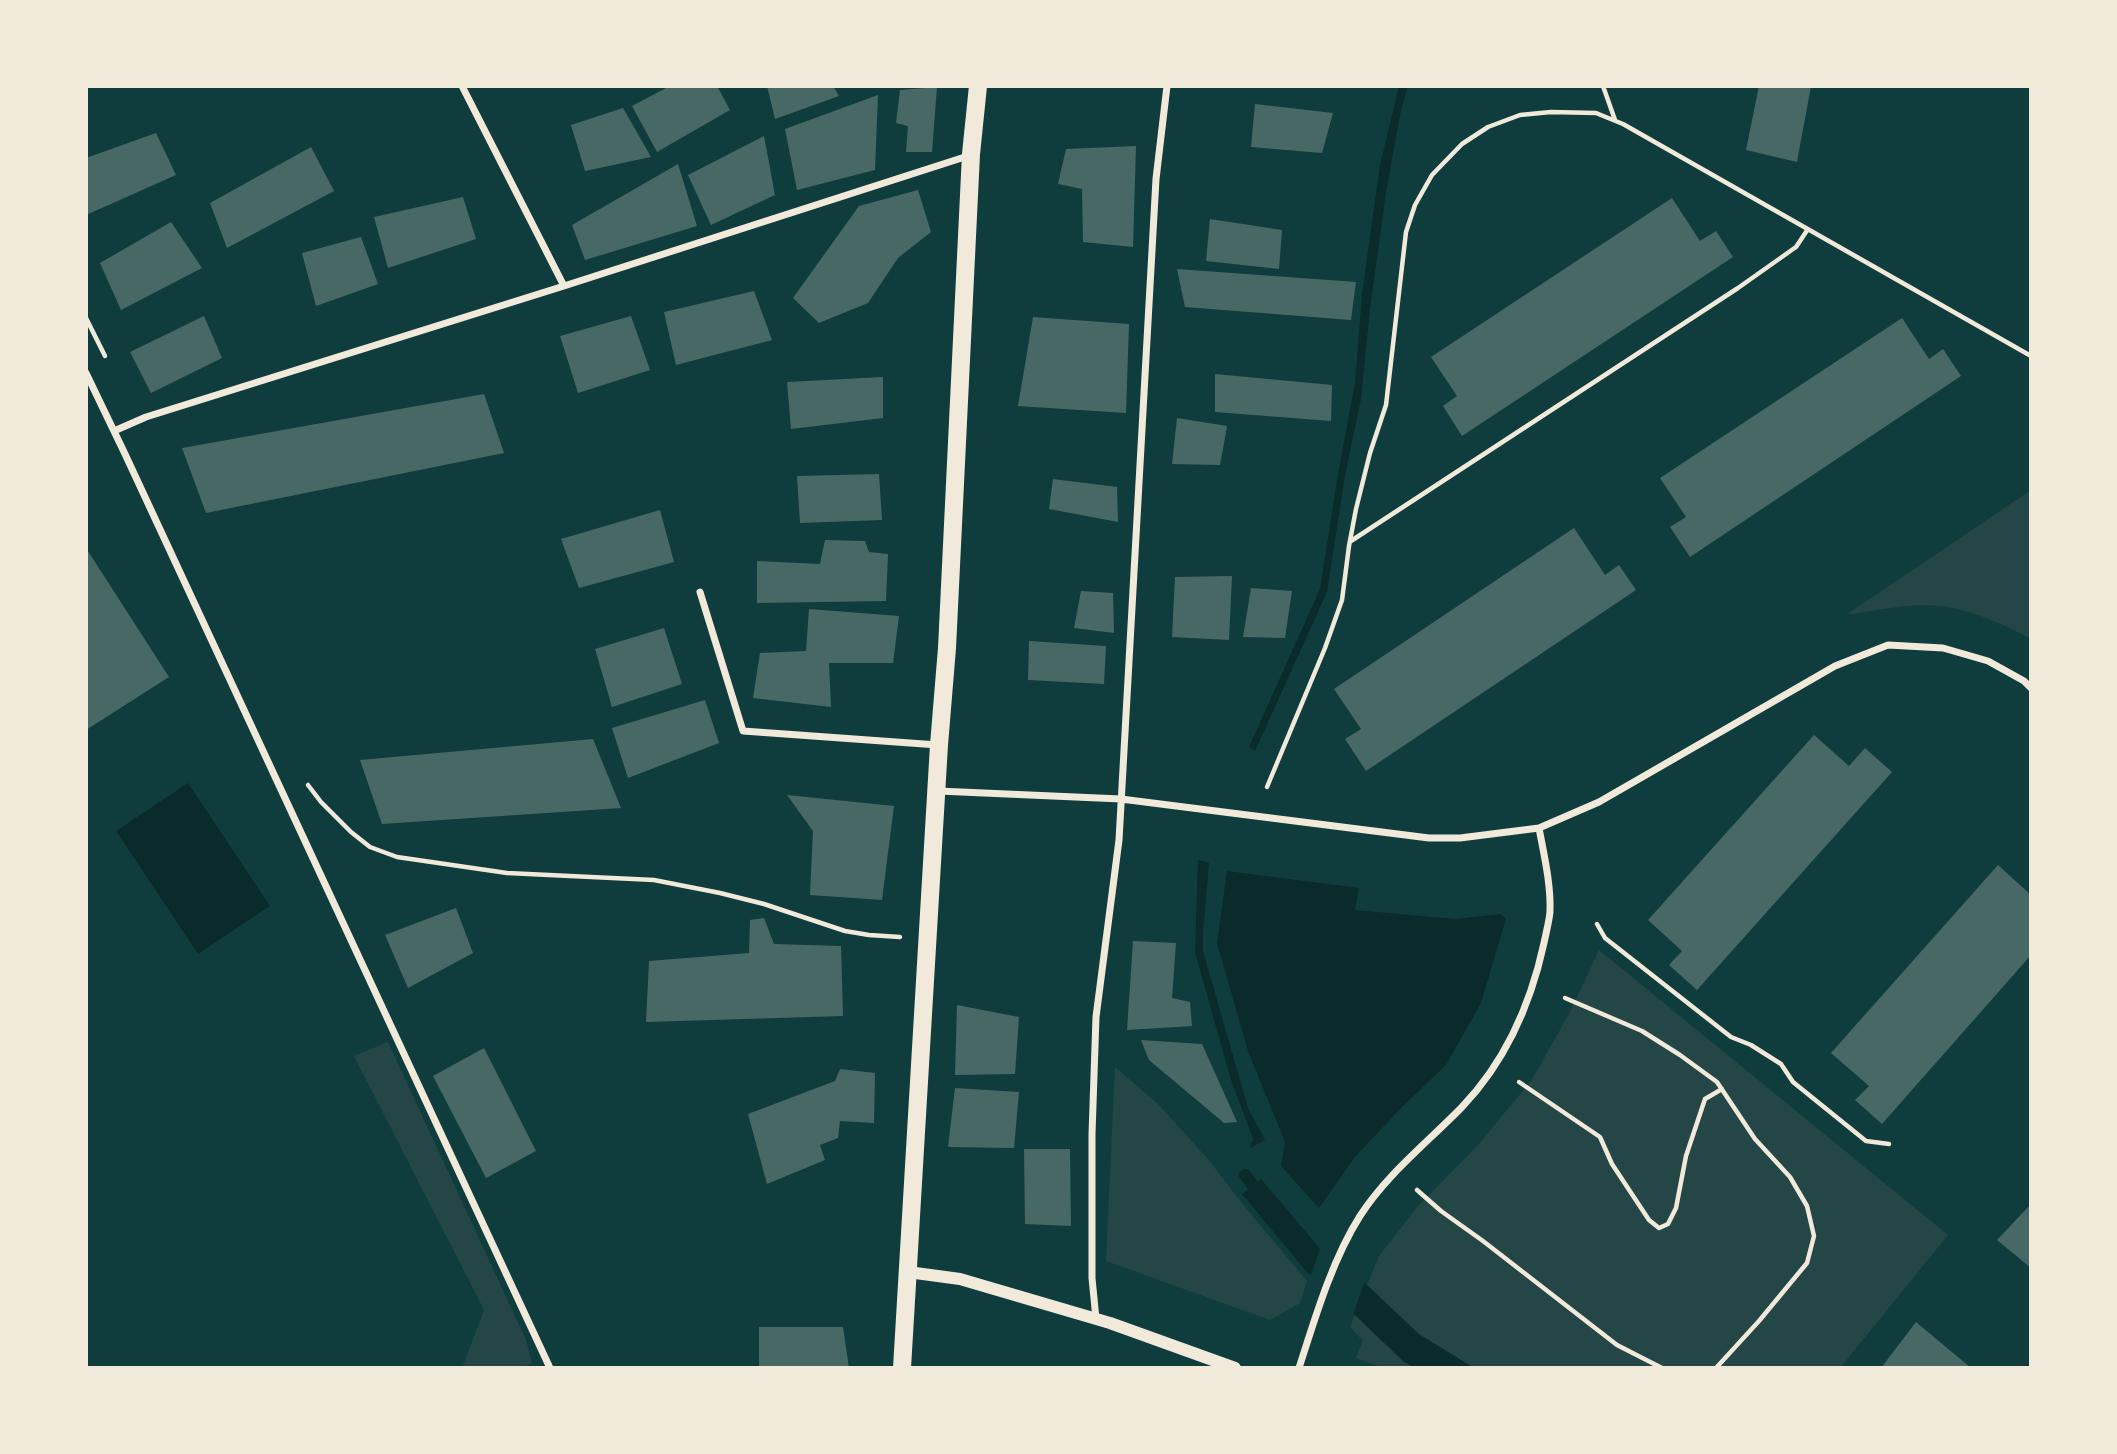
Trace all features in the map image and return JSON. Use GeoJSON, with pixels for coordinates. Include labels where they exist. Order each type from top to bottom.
{"type":"FeatureCollection","features":[{"type":"Feature","properties":{"kind":"main road"},"geometry":{"type":"LineString","coordinates":[[901,1368],[947,648],[971,155],[978,86]]}},
{"type":"Feature","properties":{"kind":"street"},"geometry":{"type":"LineString","coordinates":[[462,86],[564,286]]}},
{"type":"Feature","properties":{"kind":"street"},"geometry":{"type":"LineString","coordinates":[[1096,1319],[1092,1278],[1092,1134],[1096,1017],[1119,840],[1155,206],[1167,86]]}},
{"type":"Feature","properties":{"kind":"street"},"geometry":{"type":"LineString","coordinates":[[114,431],[146,417],[971,155]]}},
{"type":"Feature","properties":{"kind":"street"},"geometry":{"type":"LineString","coordinates":[[86,373],[550,1368]]}},
{"type":"Feature","properties":{"kind":"street"},"geometry":{"type":"LineString","coordinates":[[700,592],[743,731],[939,745]]}},
{"type":"Feature","properties":{"kind":"street"},"geometry":{"type":"LineString","coordinates":[[937,791],[1121,799],[1429,838],[1460,838],[1539,828],[1599,802],[1835,666],[1888,645],[1943,648],[1988,661],[2024,681],[2031,688]]}},
{"type":"Feature","properties":{"kind":"street"},"geometry":{"type":"LineString","coordinates":[[1299,1368],[1324,1295],[1360,1216],[1380,1189],[1464,1105],[1490,1074],[1518,1025],[1538,968],[1550,912],[1547,872],[1539,828]]}},
{"type":"Feature","properties":{"kind":"street"},"geometry":{"type":"LineString","coordinates":[[908,1272],[960,1279],[1096,1319],[1235,1368]]}},
{"type":"Feature","properties":{"kind":"path"},"geometry":{"type":"LineString","coordinates":[[1603,86],[1615,121]]}},
{"type":"Feature","properties":{"kind":"path"},"geometry":{"type":"LineString","coordinates":[[1267,787],[1342,600],[1350,542],[1370,453],[1386,405],[1406,232],[1415,205],[1432,175],[1462,144],[1488,127],[1520,115],[1551,112],[1596,113],[1615,121],[2031,356]]}},
{"type":"Feature","properties":{"kind":"path"},"geometry":{"type":"LineString","coordinates":[[1350,542],[1738,288],[1796,247],[1808,229]]}},
{"type":"Feature","properties":{"kind":"path"},"geometry":{"type":"LineString","coordinates":[[306,781],[321,802],[351,832],[370,847],[397,857],[507,873],[654,880],[764,904],[845,931],[900,937]]}},
{"type":"Feature","properties":{"kind":"path"},"geometry":{"type":"LineString","coordinates":[[1597,925],[1605,938],[1731,1037],[1751,1045],[1781,1065],[1793,1082],[1866,1141],[1889,1144]]}},
{"type":"Feature","properties":{"kind":"path"},"geometry":{"type":"LineString","coordinates":[[1565,998],[1642,1031],[1717,1082],[1755,1139],[1790,1177],[1807,1206],[1814,1236],[1807,1263],[1716,1368]]}},
{"type":"Feature","properties":{"kind":"path"},"geometry":{"type":"LineString","coordinates":[[1520,1082],[1600,1137],[1612,1164],[1649,1220],[1658,1228],[1668,1224],[1676,1208],[1686,1156],[1705,1099],[1722,1089]]}},
{"type":"Feature","properties":{"kind":"path"},"geometry":{"type":"LineString","coordinates":[[1417,1190],[1618,1345],[1662,1368]]}},
{"type":"Feature","properties":{"kind":"shaded area"},"geometry":{"type":"Polygon","coordinates":[[[1399,86],[1408,86],[1386,192],[1361,399],[1345,475],[1327,592],[1255,751],[1249,747],[1320,589],[1355,383],[1362,294],[1380,165],[1399,86]]]}},
{"type":"Feature","properties":{"kind":"shaded area"},"geometry":{"type":"Polygon","coordinates":[[[2031,490],[2031,639],[1986,618],[1950,607],[1927,605],[1846,615],[2031,490]]]}},
{"type":"Feature","properties":{"kind":"shaded area"},"geometry":{"type":"Polygon","coordinates":[[[188,783],[270,906],[198,954],[116,831],[188,783]]]}},
{"type":"Feature","properties":{"kind":"shaded area"},"geometry":{"type":"Polygon","coordinates":[[[1198,860],[1209,863],[1203,951],[1248,1108],[1265,1140],[1250,1148],[1253,1139],[1230,1077],[1195,952],[1198,860]]]}},
{"type":"Feature","properties":{"kind":"shaded area"},"geometry":{"type":"Polygon","coordinates":[[[1227,871],[1359,888],[1355,910],[1455,919],[1501,914],[1506,919],[1481,1003],[1446,1065],[1354,1158],[1319,1208],[1281,1166],[1285,1142],[1248,1051],[1217,943],[1227,871]]]}},
{"type":"Feature","properties":{"kind":"shaded area"},"geometry":{"type":"Polygon","coordinates":[[[1599,950],[1948,1235],[1840,1368],[1383,1368],[1356,1358],[1363,1341],[1350,1327],[1379,1256],[1418,1206],[1478,1145],[1531,1081],[1569,1014],[1599,950]]]}},
{"type":"Feature","properties":{"kind":"shaded area"},"geometry":{"type":"Polygon","coordinates":[[[388,1042],[526,1340],[532,1363],[522,1368],[462,1368],[484,1310],[354,1056],[388,1042]]]}},
{"type":"Feature","properties":{"kind":"shaded area"},"geometry":{"type":"Polygon","coordinates":[[[1115,1067],[1158,1104],[1208,1159],[1307,1281],[1300,1303],[1270,1320],[1106,1261],[1115,1067]]]}},
{"type":"Feature","properties":{"kind":"shaded area"},"geometry":{"type":"Polygon","coordinates":[[[1261,1179],[1328,1258],[1349,1268],[1419,1334],[1474,1368],[1415,1368],[1404,1362],[1306,1271],[1242,1194],[1261,1179]]]}},
{"type":"Feature","properties":{"kind":"pier"},"geometry":{"type":"Polygon","coordinates":[[[1321,1246],[1365,1281],[1352,1317],[1310,1278],[1321,1246]]]}},
{"type":"Feature","properties":{"kind":"building"},"geometry":{"type":"Polygon","coordinates":[[[670,86],[717,86],[730,110],[657,152],[632,106],[670,86]]]}},
{"type":"Feature","properties":{"kind":"building"},"geometry":{"type":"Polygon","coordinates":[[[767,86],[833,86],[839,96],[775,119],[767,86]]]}},
{"type":"Feature","properties":{"kind":"building"},"geometry":{"type":"Polygon","coordinates":[[[1759,86],[1811,86],[1797,162],[1746,150],[1759,86]]]}},
{"type":"Feature","properties":{"kind":"building"},"geometry":{"type":"Polygon","coordinates":[[[937,87],[932,152],[906,152],[908,126],[896,123],[900,90],[937,87]]]}},
{"type":"Feature","properties":{"kind":"building"},"geometry":{"type":"Polygon","coordinates":[[[878,95],[875,170],[797,190],[785,129],[878,95]]]}},
{"type":"Feature","properties":{"kind":"building"},"geometry":{"type":"Polygon","coordinates":[[[1255,104],[1333,113],[1322,153],[1251,147],[1255,104]]]}},
{"type":"Feature","properties":{"kind":"building"},"geometry":{"type":"Polygon","coordinates":[[[623,108],[651,157],[585,171],[571,125],[623,108]]]}},
{"type":"Feature","properties":{"kind":"building"},"geometry":{"type":"Polygon","coordinates":[[[156,133],[176,175],[86,215],[86,158],[156,133]]]}},
{"type":"Feature","properties":{"kind":"building"},"geometry":{"type":"Polygon","coordinates":[[[764,136],[775,195],[711,225],[688,175],[764,136]]]}},
{"type":"Feature","properties":{"kind":"building"},"geometry":{"type":"Polygon","coordinates":[[[1136,146],[1133,247],[1083,242],[1082,189],[1058,184],[1066,149],[1136,146]]]}},
{"type":"Feature","properties":{"kind":"building"},"geometry":{"type":"Polygon","coordinates":[[[311,147],[334,191],[227,248],[210,203],[311,147]]]}},
{"type":"Feature","properties":{"kind":"building"},"geometry":{"type":"Polygon","coordinates":[[[678,164],[697,226],[585,260],[572,225],[678,164]]]}},
{"type":"Feature","properties":{"kind":"building"},"geometry":{"type":"Polygon","coordinates":[[[918,190],[931,232],[898,258],[868,303],[819,323],[793,298],[859,206],[918,190]]]}},
{"type":"Feature","properties":{"kind":"building"},"geometry":{"type":"Polygon","coordinates":[[[463,197],[476,239],[388,268],[374,217],[463,197]]]}},
{"type":"Feature","properties":{"kind":"building"},"geometry":{"type":"Polygon","coordinates":[[[1672,198],[1700,241],[1716,231],[1733,257],[1462,436],[1443,406],[1457,396],[1431,357],[1672,198]]]}},
{"type":"Feature","properties":{"kind":"building"},"geometry":{"type":"Polygon","coordinates":[[[1210,219],[1282,230],[1279,269],[1206,261],[1210,219]]]}},
{"type":"Feature","properties":{"kind":"building"},"geometry":{"type":"Polygon","coordinates":[[[171,222],[202,268],[121,310],[100,263],[171,222]]]}},
{"type":"Feature","properties":{"kind":"building"},"geometry":{"type":"Polygon","coordinates":[[[361,237],[378,284],[316,306],[302,253],[361,237]]]}},
{"type":"Feature","properties":{"kind":"building"},"geometry":{"type":"Polygon","coordinates":[[[1177,269],[1356,282],[1351,320],[1185,307],[1177,269]]]}},
{"type":"Feature","properties":{"kind":"building"},"geometry":{"type":"Polygon","coordinates":[[[754,291],[772,340],[676,365],[664,312],[754,291]]]}},
{"type":"Feature","properties":{"kind":"building"},"geometry":{"type":"Polygon","coordinates":[[[204,316],[222,358],[151,393],[130,352],[204,316]]]}},
{"type":"Feature","properties":{"kind":"building"},"geometry":{"type":"Polygon","coordinates":[[[631,316],[650,370],[578,393],[560,336],[631,316]]]}},
{"type":"Feature","properties":{"kind":"building"},"geometry":{"type":"Polygon","coordinates":[[[1033,317],[1129,324],[1126,413],[1018,406],[1033,317]]]}},
{"type":"Feature","properties":{"kind":"building"},"geometry":{"type":"Polygon","coordinates":[[[1902,318],[1929,359],[1943,349],[1961,376],[1690,557],[1670,527],[1686,517],[1660,478],[1902,318]]]}},
{"type":"Feature","properties":{"kind":"building"},"geometry":{"type":"Polygon","coordinates":[[[1215,374],[1332,385],[1331,421],[1215,412],[1215,374]]]}},
{"type":"Feature","properties":{"kind":"building"},"geometry":{"type":"Polygon","coordinates":[[[883,377],[883,418],[791,429],[787,382],[883,377]]]}},
{"type":"Feature","properties":{"kind":"building"},"geometry":{"type":"Polygon","coordinates":[[[484,394],[504,453],[206,513],[182,448],[484,394]]]}},
{"type":"Feature","properties":{"kind":"building"},"geometry":{"type":"Polygon","coordinates":[[[1177,418],[1227,426],[1220,465],[1172,464],[1177,418]]]}},
{"type":"Feature","properties":{"kind":"building"},"geometry":{"type":"Polygon","coordinates":[[[879,474],[882,520],[800,523],[797,476],[879,474]]]}},
{"type":"Feature","properties":{"kind":"building"},"geometry":{"type":"Polygon","coordinates":[[[1053,479],[1117,487],[1118,522],[1049,509],[1053,479]]]}},
{"type":"Feature","properties":{"kind":"building"},"geometry":{"type":"Polygon","coordinates":[[[660,510],[674,562],[579,588],[561,539],[660,510]]]}},
{"type":"Feature","properties":{"kind":"building"},"geometry":{"type":"Polygon","coordinates":[[[1574,528],[1605,575],[1619,565],[1636,590],[1366,771],[1345,739],[1361,729],[1334,689],[1574,528]]]}},
{"type":"Feature","properties":{"kind":"building"},"geometry":{"type":"Polygon","coordinates":[[[825,540],[865,541],[869,552],[888,554],[886,601],[757,603],[757,561],[820,564],[825,540]]]}},
{"type":"Feature","properties":{"kind":"building"},"geometry":{"type":"Polygon","coordinates":[[[86,548],[169,677],[86,730],[86,548]]]}},
{"type":"Feature","properties":{"kind":"building"},"geometry":{"type":"Polygon","coordinates":[[[1232,576],[1229,640],[1172,637],[1175,577],[1232,576]]]}},
{"type":"Feature","properties":{"kind":"building"},"geometry":{"type":"Polygon","coordinates":[[[1251,588],[1292,591],[1285,638],[1243,637],[1251,588]]]}},
{"type":"Feature","properties":{"kind":"building"},"geometry":{"type":"Polygon","coordinates":[[[1081,591],[1113,593],[1114,633],[1074,628],[1081,591]]]}},
{"type":"Feature","properties":{"kind":"building"},"geometry":{"type":"Polygon","coordinates":[[[809,609],[899,616],[893,663],[829,663],[831,707],[753,698],[760,653],[806,651],[809,609]]]}},
{"type":"Feature","properties":{"kind":"building"},"geometry":{"type":"Polygon","coordinates":[[[664,628],[682,684],[612,707],[595,649],[664,628]]]}},
{"type":"Feature","properties":{"kind":"building"},"geometry":{"type":"Polygon","coordinates":[[[1029,641],[1106,646],[1104,684],[1028,680],[1029,641]]]}},
{"type":"Feature","properties":{"kind":"building"},"geometry":{"type":"Polygon","coordinates":[[[705,700],[719,743],[628,778],[612,728],[705,700]]]}},
{"type":"Feature","properties":{"kind":"building"},"geometry":{"type":"Polygon","coordinates":[[[1814,735],[1849,766],[1865,748],[1892,772],[1697,990],[1669,965],[1682,951],[1648,920],[1814,735]]]}},
{"type":"Feature","properties":{"kind":"building"},"geometry":{"type":"Polygon","coordinates":[[[593,739],[621,808],[382,824],[360,760],[593,739]]]}},
{"type":"Feature","properties":{"kind":"building"},"geometry":{"type":"Polygon","coordinates":[[[787,795],[894,806],[882,900],[810,895],[813,831],[787,795]]]}},
{"type":"Feature","properties":{"kind":"building"},"geometry":{"type":"Polygon","coordinates":[[[1998,865],[2031,895],[2031,955],[1882,1124],[1855,1100],[1869,1086],[1831,1053],[1998,865]]]}},
{"type":"Feature","properties":{"kind":"building"},"geometry":{"type":"Polygon","coordinates":[[[456,908],[473,953],[408,988],[385,935],[456,908]]]}},
{"type":"Feature","properties":{"kind":"building"},"geometry":{"type":"Polygon","coordinates":[[[764,918],[774,944],[841,946],[843,1016],[646,1022],[649,961],[749,953],[750,920],[764,918]]]}},
{"type":"Feature","properties":{"kind":"building"},"geometry":{"type":"Polygon","coordinates":[[[1133,941],[1176,943],[1172,998],[1190,1002],[1192,1026],[1127,1030],[1133,941]]]}},
{"type":"Feature","properties":{"kind":"building"},"geometry":{"type":"Polygon","coordinates":[[[957,1005],[1019,1017],[1015,1074],[955,1075],[957,1005]]]}},
{"type":"Feature","properties":{"kind":"building"},"geometry":{"type":"Polygon","coordinates":[[[1141,1040],[1202,1044],[1237,1122],[1224,1123],[1149,1060],[1141,1040]]]}},
{"type":"Feature","properties":{"kind":"building"},"geometry":{"type":"Polygon","coordinates":[[[484,1048],[536,1151],[486,1178],[433,1076],[484,1048]]]}},
{"type":"Feature","properties":{"kind":"building"},"geometry":{"type":"Polygon","coordinates":[[[840,1069],[875,1073],[874,1123],[840,1121],[838,1138],[820,1145],[825,1160],[767,1184],[748,1114],[835,1081],[840,1069]]]}},
{"type":"Feature","properties":{"kind":"building"},"geometry":{"type":"Polygon","coordinates":[[[955,1088],[1019,1092],[1014,1148],[948,1147],[955,1088]]]}},
{"type":"Feature","properties":{"kind":"building"},"geometry":{"type":"Polygon","coordinates":[[[1024,1149],[1070,1149],[1071,1226],[1025,1224],[1024,1149]]]}},
{"type":"Feature","properties":{"kind":"building"},"geometry":{"type":"Polygon","coordinates":[[[2031,1204],[2031,1268],[1997,1240],[2031,1204]]]}},
{"type":"Feature","properties":{"kind":"building"},"geometry":{"type":"Polygon","coordinates":[[[1916,1322],[1971,1368],[1881,1368],[1916,1322]]]}},
{"type":"Feature","properties":{"kind":"building"},"geometry":{"type":"Polygon","coordinates":[[[759,1327],[843,1327],[849,1368],[759,1368],[759,1327]]]}},
{"type":"Feature","properties":{"kind":"waterway"},"geometry":{"type":"LineString","coordinates":[[1245,1175],[1262,1197]]}}]}
